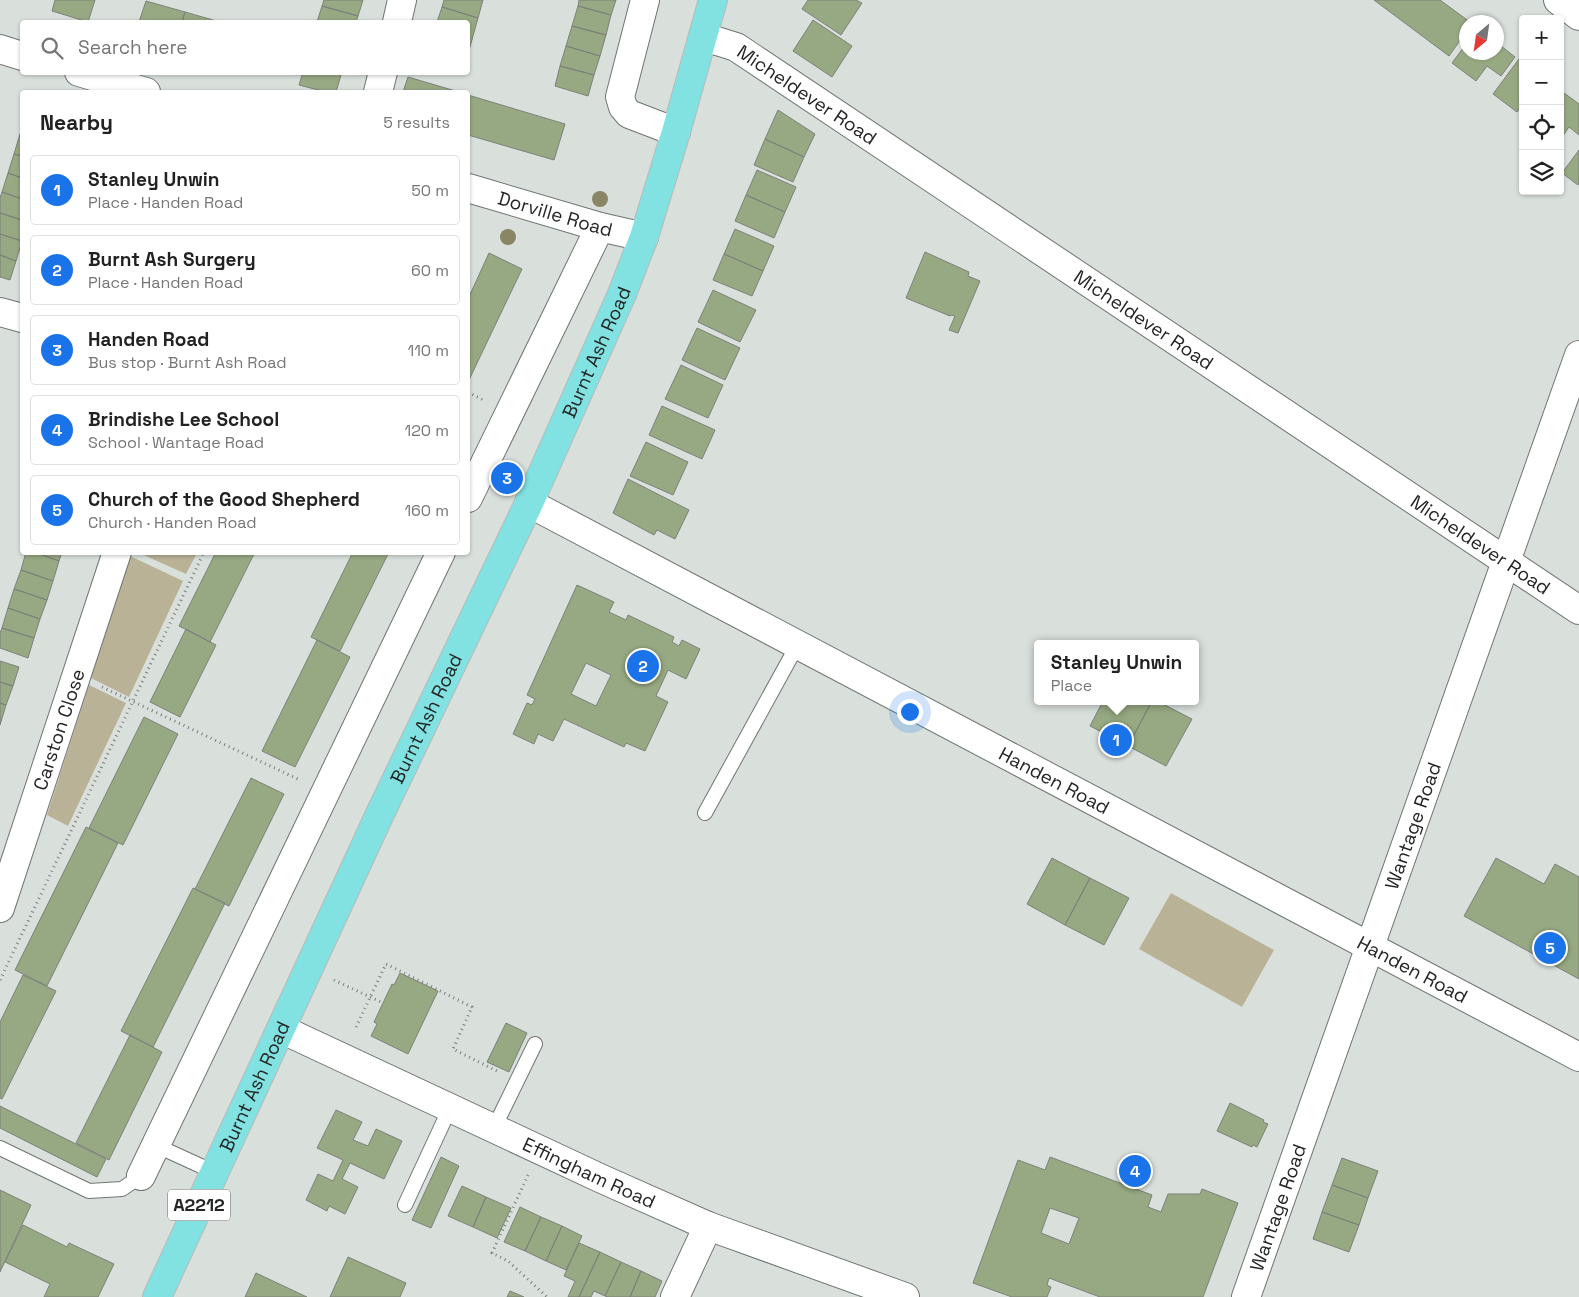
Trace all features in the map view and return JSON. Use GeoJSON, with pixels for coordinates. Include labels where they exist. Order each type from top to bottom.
{"type":"FeatureCollection","features":[{"type":"Feature","properties":{"kind":"main road","name":"Burnt Ash Road"},"geometry":{"type":"LineString","coordinates":[[156,1297],[378,816],[529,503],[622,294],[644,237],[704,37],[713,0]]}},
{"type":"Feature","properties":{"kind":"street"},"geometry":{"type":"LineString","coordinates":[[397,20],[402,0]]}},
{"type":"Feature","properties":{"kind":"street"},"geometry":{"type":"LineString","coordinates":[[645,0],[620,97],[623,107],[629,114],[676,132]]}},
{"type":"Feature","properties":{"kind":"street"},"geometry":{"type":"LineString","coordinates":[[1558,0],[1579,16]]}},
{"type":"Feature","properties":{"kind":"street","name":"Micheldever Road"},"geometry":{"type":"LineString","coordinates":[[704,37],[736,47],[1579,610]]}},
{"type":"Feature","properties":{"kind":"street"},"geometry":{"type":"LineString","coordinates":[[0,49],[20,55]]}},
{"type":"Feature","properties":{"kind":"street"},"geometry":{"type":"LineString","coordinates":[[89,75],[139,90]]}},
{"type":"Feature","properties":{"kind":"street"},"geometry":{"type":"LineString","coordinates":[[379,90],[383,75]]}},
{"type":"Feature","properties":{"kind":"street","name":"Dorville Road"},"geometry":{"type":"LineString","coordinates":[[470,189],[600,227],[644,237]]}},
{"type":"Feature","properties":{"kind":"street"},"geometry":{"type":"LineString","coordinates":[[470,494],[600,227]]}},
{"type":"Feature","properties":{"kind":"street"},"geometry":{"type":"LineString","coordinates":[[0,312],[20,317]]}},
{"type":"Feature","properties":{"kind":"street","name":"Wantage Road"},"geometry":{"type":"LineString","coordinates":[[1246,1297],[1579,355]]}},
{"type":"Feature","properties":{"kind":"street","name":"Handen Road"},"geometry":{"type":"LineString","coordinates":[[529,503],[1579,1057]]}},
{"type":"Feature","properties":{"kind":"street","name":"Carston Close"},"geometry":{"type":"LineString","coordinates":[[0,908],[116,555]]}},
{"type":"Feature","properties":{"kind":"street"},"geometry":{"type":"LineString","coordinates":[[141,1176],[440,555]]}},
{"type":"Feature","properties":{"kind":"street","name":"Effingham Road"},"geometry":{"type":"LineString","coordinates":[[281,1028],[540,1150],[708,1226],[905,1297]]}},
{"type":"Feature","properties":{"kind":"street"},"geometry":{"type":"LineString","coordinates":[[675,1297],[708,1226]]}},
{"type":"Feature","properties":{"kind":"lane"},"geometry":{"type":"LineString","coordinates":[[705,814],[798,644]]}},
{"type":"Feature","properties":{"kind":"lane"},"geometry":{"type":"LineString","coordinates":[[494,1128],[535,1044]]}},
{"type":"Feature","properties":{"kind":"lane"},"geometry":{"type":"LineString","coordinates":[[405,1205],[450,1108]]}},
{"type":"Feature","properties":{"kind":"lane"},"geometry":{"type":"LineString","coordinates":[[156,1145],[214,1172]]}},
{"type":"Feature","properties":{"kind":"lane"},"geometry":{"type":"LineString","coordinates":[[0,1148],[90,1191],[122,1189],[141,1176]]}},
{"type":"Feature","properties":{"kind":"path"},"geometry":{"type":"LineString","coordinates":[[0,980],[203,555]]}},
{"type":"Feature","properties":{"kind":"path"},"geometry":{"type":"LineString","coordinates":[[77,676],[326,792]]}},
{"type":"Feature","properties":{"kind":"path"},"geometry":{"type":"LineString","coordinates":[[356,1027],[386,964],[472,1007],[453,1049],[518,1081]]}},
{"type":"Feature","properties":{"kind":"path"},"geometry":{"type":"LineString","coordinates":[[331,978],[383,1003]]}},
{"type":"Feature","properties":{"kind":"path"},"geometry":{"type":"LineString","coordinates":[[540,1150],[492,1253],[508,1261],[547,1297]]}},
{"type":"Feature","properties":{"kind":"shaded area"},"geometry":{"type":"Polygon","coordinates":[[[143,555],[196,555],[186,574],[143,555]]]}},
{"type":"Feature","properties":{"kind":"shaded area"},"geometry":{"type":"Polygon","coordinates":[[[130,556],[183,581],[129,697],[91,678],[130,556]]]}},
{"type":"Feature","properties":{"kind":"shaded area"},"geometry":{"type":"Polygon","coordinates":[[[89,685],[126,703],[68,826],[47,815],[89,685]]]}},
{"type":"Feature","properties":{"kind":"shaded area"},"geometry":{"type":"Polygon","coordinates":[[[1171,893],[1274,950],[1242,1007],[1139,949],[1171,893]]]}},
{"type":"Feature","properties":{"kind":"building"},"geometry":{"type":"Polygon","coordinates":[[[55,0],[95,0],[89,20],[81,20],[52,11],[55,0]]]}},
{"type":"Feature","properties":{"kind":"building"},"geometry":{"type":"Polygon","coordinates":[[[324,0],[363,0],[358,16],[322,6],[324,0]]]}},
{"type":"Feature","properties":{"kind":"building"},"geometry":{"type":"Polygon","coordinates":[[[444,0],[483,0],[478,18],[442,7],[444,0]]]}},
{"type":"Feature","properties":{"kind":"building"},"geometry":{"type":"Polygon","coordinates":[[[579,0],[616,0],[611,15],[578,6],[579,0]]]}},
{"type":"Feature","properties":{"kind":"building"},"geometry":{"type":"Polygon","coordinates":[[[808,0],[856,0],[862,3],[841,35],[802,9],[808,0]]]}},
{"type":"Feature","properties":{"kind":"building"},"geometry":{"type":"Polygon","coordinates":[[[1374,0],[1440,0],[1460,15],[1459,42],[1449,56],[1374,0]]]}},
{"type":"Feature","properties":{"kind":"building"},"geometry":{"type":"Polygon","coordinates":[[[146,1],[185,12],[183,20],[140,20],[146,1]]]}},
{"type":"Feature","properties":{"kind":"building"},"geometry":{"type":"Polygon","coordinates":[[[322,6],[358,16],[357,20],[318,20],[322,6]]]}},
{"type":"Feature","properties":{"kind":"building"},"geometry":{"type":"Polygon","coordinates":[[[578,6],[611,15],[606,35],[572,26],[578,6]]]}},
{"type":"Feature","properties":{"kind":"building"},"geometry":{"type":"Polygon","coordinates":[[[442,7],[478,18],[470,47],[470,20],[438,20],[442,7]]]}},
{"type":"Feature","properties":{"kind":"building"},"geometry":{"type":"Polygon","coordinates":[[[185,12],[213,20],[183,20],[185,12]]]}},
{"type":"Feature","properties":{"kind":"building"},"geometry":{"type":"Polygon","coordinates":[[[813,20],[852,46],[832,77],[793,51],[813,20]]]}},
{"type":"Feature","properties":{"kind":"building"},"geometry":{"type":"Polygon","coordinates":[[[572,26],[606,35],[600,56],[566,46],[572,26]]]}},
{"type":"Feature","properties":{"kind":"building"},"geometry":{"type":"Polygon","coordinates":[[[566,46],[600,56],[594,75],[560,66],[566,46]]]}},
{"type":"Feature","properties":{"kind":"building"},"geometry":{"type":"Polygon","coordinates":[[[1504,48],[1515,57],[1501,76],[1487,66],[1476,81],[1452,63],[1459,54],[1459,60],[1504,60],[1504,48]]]}},
{"type":"Feature","properties":{"kind":"building"},"geometry":{"type":"Polygon","coordinates":[[[1519,59],[1519,109],[1517,112],[1493,94],[1519,59]]]}},
{"type":"Feature","properties":{"kind":"building"},"geometry":{"type":"Polygon","coordinates":[[[560,66],[594,75],[588,96],[555,86],[560,66]]]}},
{"type":"Feature","properties":{"kind":"building"},"geometry":{"type":"Polygon","coordinates":[[[302,75],[341,75],[337,90],[318,90],[299,85],[302,75]]]}},
{"type":"Feature","properties":{"kind":"building"},"geometry":{"type":"Polygon","coordinates":[[[408,77],[452,90],[404,90],[408,77]]]}},
{"type":"Feature","properties":{"kind":"building"},"geometry":{"type":"Polygon","coordinates":[[[1564,93],[1579,104],[1579,135],[1569,127],[1564,134],[1564,93]]]}},
{"type":"Feature","properties":{"kind":"building"},"geometry":{"type":"Polygon","coordinates":[[[470,96],[565,124],[554,160],[470,136],[470,96]]]}},
{"type":"Feature","properties":{"kind":"building"},"geometry":{"type":"Polygon","coordinates":[[[778,110],[815,134],[804,157],[765,139],[778,110]]]}},
{"type":"Feature","properties":{"kind":"building"},"geometry":{"type":"Polygon","coordinates":[[[20,134],[20,156],[14,154],[20,134]]]}},
{"type":"Feature","properties":{"kind":"building"},"geometry":{"type":"Polygon","coordinates":[[[765,139],[804,157],[793,182],[754,165],[765,139]]]}},
{"type":"Feature","properties":{"kind":"building"},"geometry":{"type":"Polygon","coordinates":[[[1579,150],[1578,185],[1564,174],[1564,170],[1579,150]]]}},
{"type":"Feature","properties":{"kind":"building"},"geometry":{"type":"Polygon","coordinates":[[[14,154],[20,156],[20,177],[8,173],[14,154]]]}},
{"type":"Feature","properties":{"kind":"building"},"geometry":{"type":"Polygon","coordinates":[[[757,170],[796,187],[785,212],[746,195],[757,170]]]}},
{"type":"Feature","properties":{"kind":"building"},"geometry":{"type":"Polygon","coordinates":[[[8,173],[20,177],[20,198],[2,192],[8,173]]]}},
{"type":"Feature","properties":{"kind":"building"},"geometry":{"type":"Polygon","coordinates":[[[2,192],[20,198],[20,219],[0,213],[2,192]]]}},
{"type":"Feature","properties":{"kind":"building"},"geometry":{"type":"Polygon","coordinates":[[[746,195],[785,212],[774,238],[735,221],[746,195]]]}},
{"type":"Feature","properties":{"kind":"building"},"geometry":{"type":"Polygon","coordinates":[[[0,213],[20,219],[20,240],[0,234],[0,213]]]}},
{"type":"Feature","properties":{"kind":"building"},"geometry":{"type":"Polygon","coordinates":[[[735,229],[774,246],[763,271],[724,254],[735,229]]]}},
{"type":"Feature","properties":{"kind":"building"},"geometry":{"type":"Polygon","coordinates":[[[0,234],[20,240],[16,261],[0,255],[0,234]]]}},
{"type":"Feature","properties":{"kind":"building"},"geometry":{"type":"Polygon","coordinates":[[[925,252],[969,272],[968,276],[980,281],[958,333],[949,330],[955,316],[950,316],[906,298],[925,252]]]}},
{"type":"Feature","properties":{"kind":"building"},"geometry":{"type":"Polygon","coordinates":[[[489,253],[522,269],[470,378],[470,295],[489,253]]]}},
{"type":"Feature","properties":{"kind":"building"},"geometry":{"type":"Polygon","coordinates":[[[724,254],[763,271],[752,296],[713,280],[724,254]]]}},
{"type":"Feature","properties":{"kind":"building"},"geometry":{"type":"Polygon","coordinates":[[[0,255],[16,261],[10,280],[0,277],[0,255]]]}},
{"type":"Feature","properties":{"kind":"building"},"geometry":{"type":"Polygon","coordinates":[[[713,290],[756,310],[740,342],[698,322],[713,290]]]}},
{"type":"Feature","properties":{"kind":"building"},"geometry":{"type":"Polygon","coordinates":[[[697,328],[740,348],[725,380],[682,360],[697,328]]]}},
{"type":"Feature","properties":{"kind":"building"},"geometry":{"type":"Polygon","coordinates":[[[681,365],[723,385],[708,418],[665,399],[681,365]]]}},
{"type":"Feature","properties":{"kind":"building"},"geometry":{"type":"Polygon","coordinates":[[[662,406],[715,430],[702,459],[649,435],[662,406]]]}},
{"type":"Feature","properties":{"kind":"building"},"geometry":{"type":"Polygon","coordinates":[[[646,442],[688,462],[673,495],[630,476],[646,442]]]}},
{"type":"Feature","properties":{"kind":"building"},"geometry":{"type":"Polygon","coordinates":[[[628,479],[689,510],[675,539],[657,530],[654,535],[613,513],[628,479]]]}},
{"type":"Feature","properties":{"kind":"building"},"geometry":{"type":"Polygon","coordinates":[[[25,555],[42,555],[59,561],[53,581],[21,570],[25,555]]]}},
{"type":"Feature","properties":{"kind":"building"},"geometry":{"type":"Polygon","coordinates":[[[42,555],[61,555],[59,561],[42,555]]]}},
{"type":"Feature","properties":{"kind":"building"},"geometry":{"type":"Polygon","coordinates":[[[214,555],[254,555],[210,642],[179,626],[214,555]]]}},
{"type":"Feature","properties":{"kind":"building"},"geometry":{"type":"Polygon","coordinates":[[[352,555],[388,555],[340,651],[311,637],[352,555]]]}},
{"type":"Feature","properties":{"kind":"building"},"geometry":{"type":"Polygon","coordinates":[[[21,570],[53,581],[47,600],[14,589],[21,570]]]}},
{"type":"Feature","properties":{"kind":"building"},"geometry":{"type":"Polygon","coordinates":[[[577,585],[614,602],[609,612],[626,620],[628,615],[674,637],[672,642],[679,646],[682,640],[700,649],[686,679],[668,670],[656,696],[668,702],[645,751],[626,743],[624,747],[564,719],[553,741],[538,734],[534,744],[513,734],[527,703],[532,705],[535,699],[527,695],[577,585]],[[586,663],[571,694],[596,706],[611,675],[586,663]]]}},
{"type":"Feature","properties":{"kind":"building"},"geometry":{"type":"Polygon","coordinates":[[[14,589],[47,600],[40,619],[8,608],[14,589]]]}},
{"type":"Feature","properties":{"kind":"building"},"geometry":{"type":"Polygon","coordinates":[[[8,608],[40,619],[34,638],[2,628],[8,608]]]}},
{"type":"Feature","properties":{"kind":"building"},"geometry":{"type":"Polygon","coordinates":[[[2,628],[34,638],[28,658],[0,648],[2,628]]]}},
{"type":"Feature","properties":{"kind":"building"},"geometry":{"type":"Polygon","coordinates":[[[186,629],[216,645],[180,717],[150,702],[186,629]]]}},
{"type":"Feature","properties":{"kind":"building"},"geometry":{"type":"Polygon","coordinates":[[[317,640],[350,657],[295,767],[262,751],[317,640]]]}},
{"type":"Feature","properties":{"kind":"building"},"geometry":{"type":"Polygon","coordinates":[[[0,661],[19,667],[13,686],[0,682],[0,661]]]}},
{"type":"Feature","properties":{"kind":"building"},"geometry":{"type":"Polygon","coordinates":[[[0,682],[13,686],[6,705],[0,703],[0,682]]]}},
{"type":"Feature","properties":{"kind":"building"},"geometry":{"type":"Polygon","coordinates":[[[0,703],[6,705],[0,725],[0,703]]]}},
{"type":"Feature","properties":{"kind":"building"},"geometry":{"type":"Polygon","coordinates":[[[1101,705],[1150,705],[1128,746],[1090,726],[1101,705]]]}},
{"type":"Feature","properties":{"kind":"building"},"geometry":{"type":"Polygon","coordinates":[[[1150,705],[1165,705],[1192,719],[1166,766],[1128,746],[1150,705]]]}},
{"type":"Feature","properties":{"kind":"building"},"geometry":{"type":"Polygon","coordinates":[[[144,717],[178,734],[123,845],[89,828],[144,717]]]}},
{"type":"Feature","properties":{"kind":"building"},"geometry":{"type":"Polygon","coordinates":[[[251,778],[284,794],[229,906],[195,889],[251,778]]]}},
{"type":"Feature","properties":{"kind":"building"},"geometry":{"type":"Polygon","coordinates":[[[86,827],[118,843],[47,986],[15,970],[86,827]]]}},
{"type":"Feature","properties":{"kind":"building"},"geometry":{"type":"Polygon","coordinates":[[[1052,858],[1090,878],[1065,925],[1027,904],[1052,858]]]}},
{"type":"Feature","properties":{"kind":"building"},"geometry":{"type":"Polygon","coordinates":[[[1496,858],[1544,884],[1555,864],[1579,877],[1579,979],[1464,916],[1496,858]]]}},
{"type":"Feature","properties":{"kind":"building"},"geometry":{"type":"Polygon","coordinates":[[[1090,878],[1129,898],[1104,945],[1065,925],[1090,878]]]}},
{"type":"Feature","properties":{"kind":"building"},"geometry":{"type":"Polygon","coordinates":[[[193,888],[225,903],[153,1047],[121,1031],[193,888]]]}},
{"type":"Feature","properties":{"kind":"building"},"geometry":{"type":"Polygon","coordinates":[[[400,973],[438,991],[408,1054],[371,1036],[377,1024],[374,1022],[392,984],[394,985],[400,973]]]}},
{"type":"Feature","properties":{"kind":"building"},"geometry":{"type":"Polygon","coordinates":[[[23,975],[56,991],[2,1099],[0,1098],[0,1022],[23,975]]]}},
{"type":"Feature","properties":{"kind":"building"},"geometry":{"type":"Polygon","coordinates":[[[506,1023],[527,1033],[509,1072],[487,1062],[506,1023]]]}},
{"type":"Feature","properties":{"kind":"building"},"geometry":{"type":"Polygon","coordinates":[[[130,1035],[162,1052],[109,1160],[76,1143],[130,1035]]]}},
{"type":"Feature","properties":{"kind":"building"},"geometry":{"type":"Polygon","coordinates":[[[1230,1103],[1264,1120],[1263,1122],[1268,1124],[1257,1147],[1253,1145],[1252,1147],[1217,1131],[1230,1103]]]}},
{"type":"Feature","properties":{"kind":"building"},"geometry":{"type":"Polygon","coordinates":[[[0,1106],[106,1159],[97,1177],[0,1128],[0,1106]]]}},
{"type":"Feature","properties":{"kind":"building"},"geometry":{"type":"Polygon","coordinates":[[[336,1110],[362,1122],[353,1140],[368,1146],[376,1129],[402,1141],[384,1179],[350,1163],[342,1179],[358,1187],[345,1214],[329,1206],[327,1211],[306,1200],[318,1174],[333,1181],[343,1160],[317,1148],[336,1110]]]}},
{"type":"Feature","properties":{"kind":"building"},"geometry":{"type":"Polygon","coordinates":[[[441,1157],[459,1166],[431,1228],[412,1220],[441,1157]]]}},
{"type":"Feature","properties":{"kind":"building"},"geometry":{"type":"Polygon","coordinates":[[[1050,1157],[1152,1195],[1148,1207],[1161,1212],[1168,1194],[1200,1194],[1202,1189],[1238,1203],[1203,1297],[1100,1297],[1049,1278],[1047,1285],[1051,1287],[1047,1297],[1012,1297],[973,1283],[1018,1160],[1045,1170],[1050,1157]],[[1050,1208],[1041,1233],[1069,1244],[1079,1218],[1050,1208]]]}},
{"type":"Feature","properties":{"kind":"building"},"geometry":{"type":"Polygon","coordinates":[[[1342,1158],[1378,1171],[1368,1198],[1332,1185],[1342,1158]]]}},
{"type":"Feature","properties":{"kind":"building"},"geometry":{"type":"Polygon","coordinates":[[[1332,1185],[1368,1198],[1359,1225],[1322,1212],[1332,1185]]]}},
{"type":"Feature","properties":{"kind":"building"},"geometry":{"type":"Polygon","coordinates":[[[462,1186],[486,1197],[473,1227],[448,1216],[462,1186]]]}},
{"type":"Feature","properties":{"kind":"building"},"geometry":{"type":"Polygon","coordinates":[[[0,1190],[31,1205],[0,1272],[0,1190]]]}},
{"type":"Feature","properties":{"kind":"building"},"geometry":{"type":"Polygon","coordinates":[[[486,1197],[511,1208],[497,1238],[473,1227],[486,1197]]]}},
{"type":"Feature","properties":{"kind":"building"},"geometry":{"type":"Polygon","coordinates":[[[520,1207],[541,1217],[525,1251],[504,1242],[520,1207]]]}},
{"type":"Feature","properties":{"kind":"building"},"geometry":{"type":"Polygon","coordinates":[[[1322,1212],[1359,1225],[1349,1252],[1313,1239],[1322,1212]]]}},
{"type":"Feature","properties":{"kind":"building"},"geometry":{"type":"Polygon","coordinates":[[[541,1217],[562,1226],[546,1261],[525,1251],[541,1217]]]}},
{"type":"Feature","properties":{"kind":"building"},"geometry":{"type":"Polygon","coordinates":[[[23,1225],[67,1247],[69,1243],[114,1264],[98,1297],[44,1297],[50,1284],[5,1262],[23,1225]]]}},
{"type":"Feature","properties":{"kind":"building"},"geometry":{"type":"Polygon","coordinates":[[[562,1226],[582,1236],[566,1270],[546,1261],[562,1226]]]}},
{"type":"Feature","properties":{"kind":"building"},"geometry":{"type":"Polygon","coordinates":[[[579,1243],[600,1252],[579,1297],[568,1297],[575,1281],[564,1276],[579,1243]]]}},
{"type":"Feature","properties":{"kind":"building"},"geometry":{"type":"Polygon","coordinates":[[[600,1252],[621,1262],[605,1296],[594,1291],[591,1297],[579,1297],[600,1252]]]}},
{"type":"Feature","properties":{"kind":"building"},"geometry":{"type":"Polygon","coordinates":[[[348,1257],[406,1283],[400,1297],[330,1297],[348,1257]]]}},
{"type":"Feature","properties":{"kind":"building"},"geometry":{"type":"Polygon","coordinates":[[[621,1262],[641,1271],[630,1297],[605,1296],[621,1262]]]}},
{"type":"Feature","properties":{"kind":"building"},"geometry":{"type":"Polygon","coordinates":[[[641,1271],[662,1281],[655,1297],[630,1297],[641,1271]]]}},
{"type":"Feature","properties":{"kind":"building"},"geometry":{"type":"Polygon","coordinates":[[[256,1273],[307,1297],[245,1297],[256,1273]]]}},
{"type":"Feature","properties":{"kind":"building"},"geometry":{"type":"Polygon","coordinates":[[[510,1291],[524,1297],[507,1297],[510,1291]]]}},
{"type":"Feature","properties":{"kind":"place","name":"Handen Road"},"geometry":{"type":"Point","coordinates":[507,478]}},
{"type":"Feature","properties":{"kind":"place","name":"Burnt Ash Surgery"},"geometry":{"type":"Point","coordinates":[643,666]}},
{"type":"Feature","properties":{"kind":"place","name":"Stanley Unwin"},"geometry":{"type":"Point","coordinates":[1116,740]}},
{"type":"Feature","properties":{"kind":"place","name":"Church of the Good Shepherd"},"geometry":{"type":"Point","coordinates":[1550,948]}},
{"type":"Feature","properties":{"kind":"place","name":"Brindishe Lee School"},"geometry":{"type":"Point","coordinates":[1135,1171]}}]}
